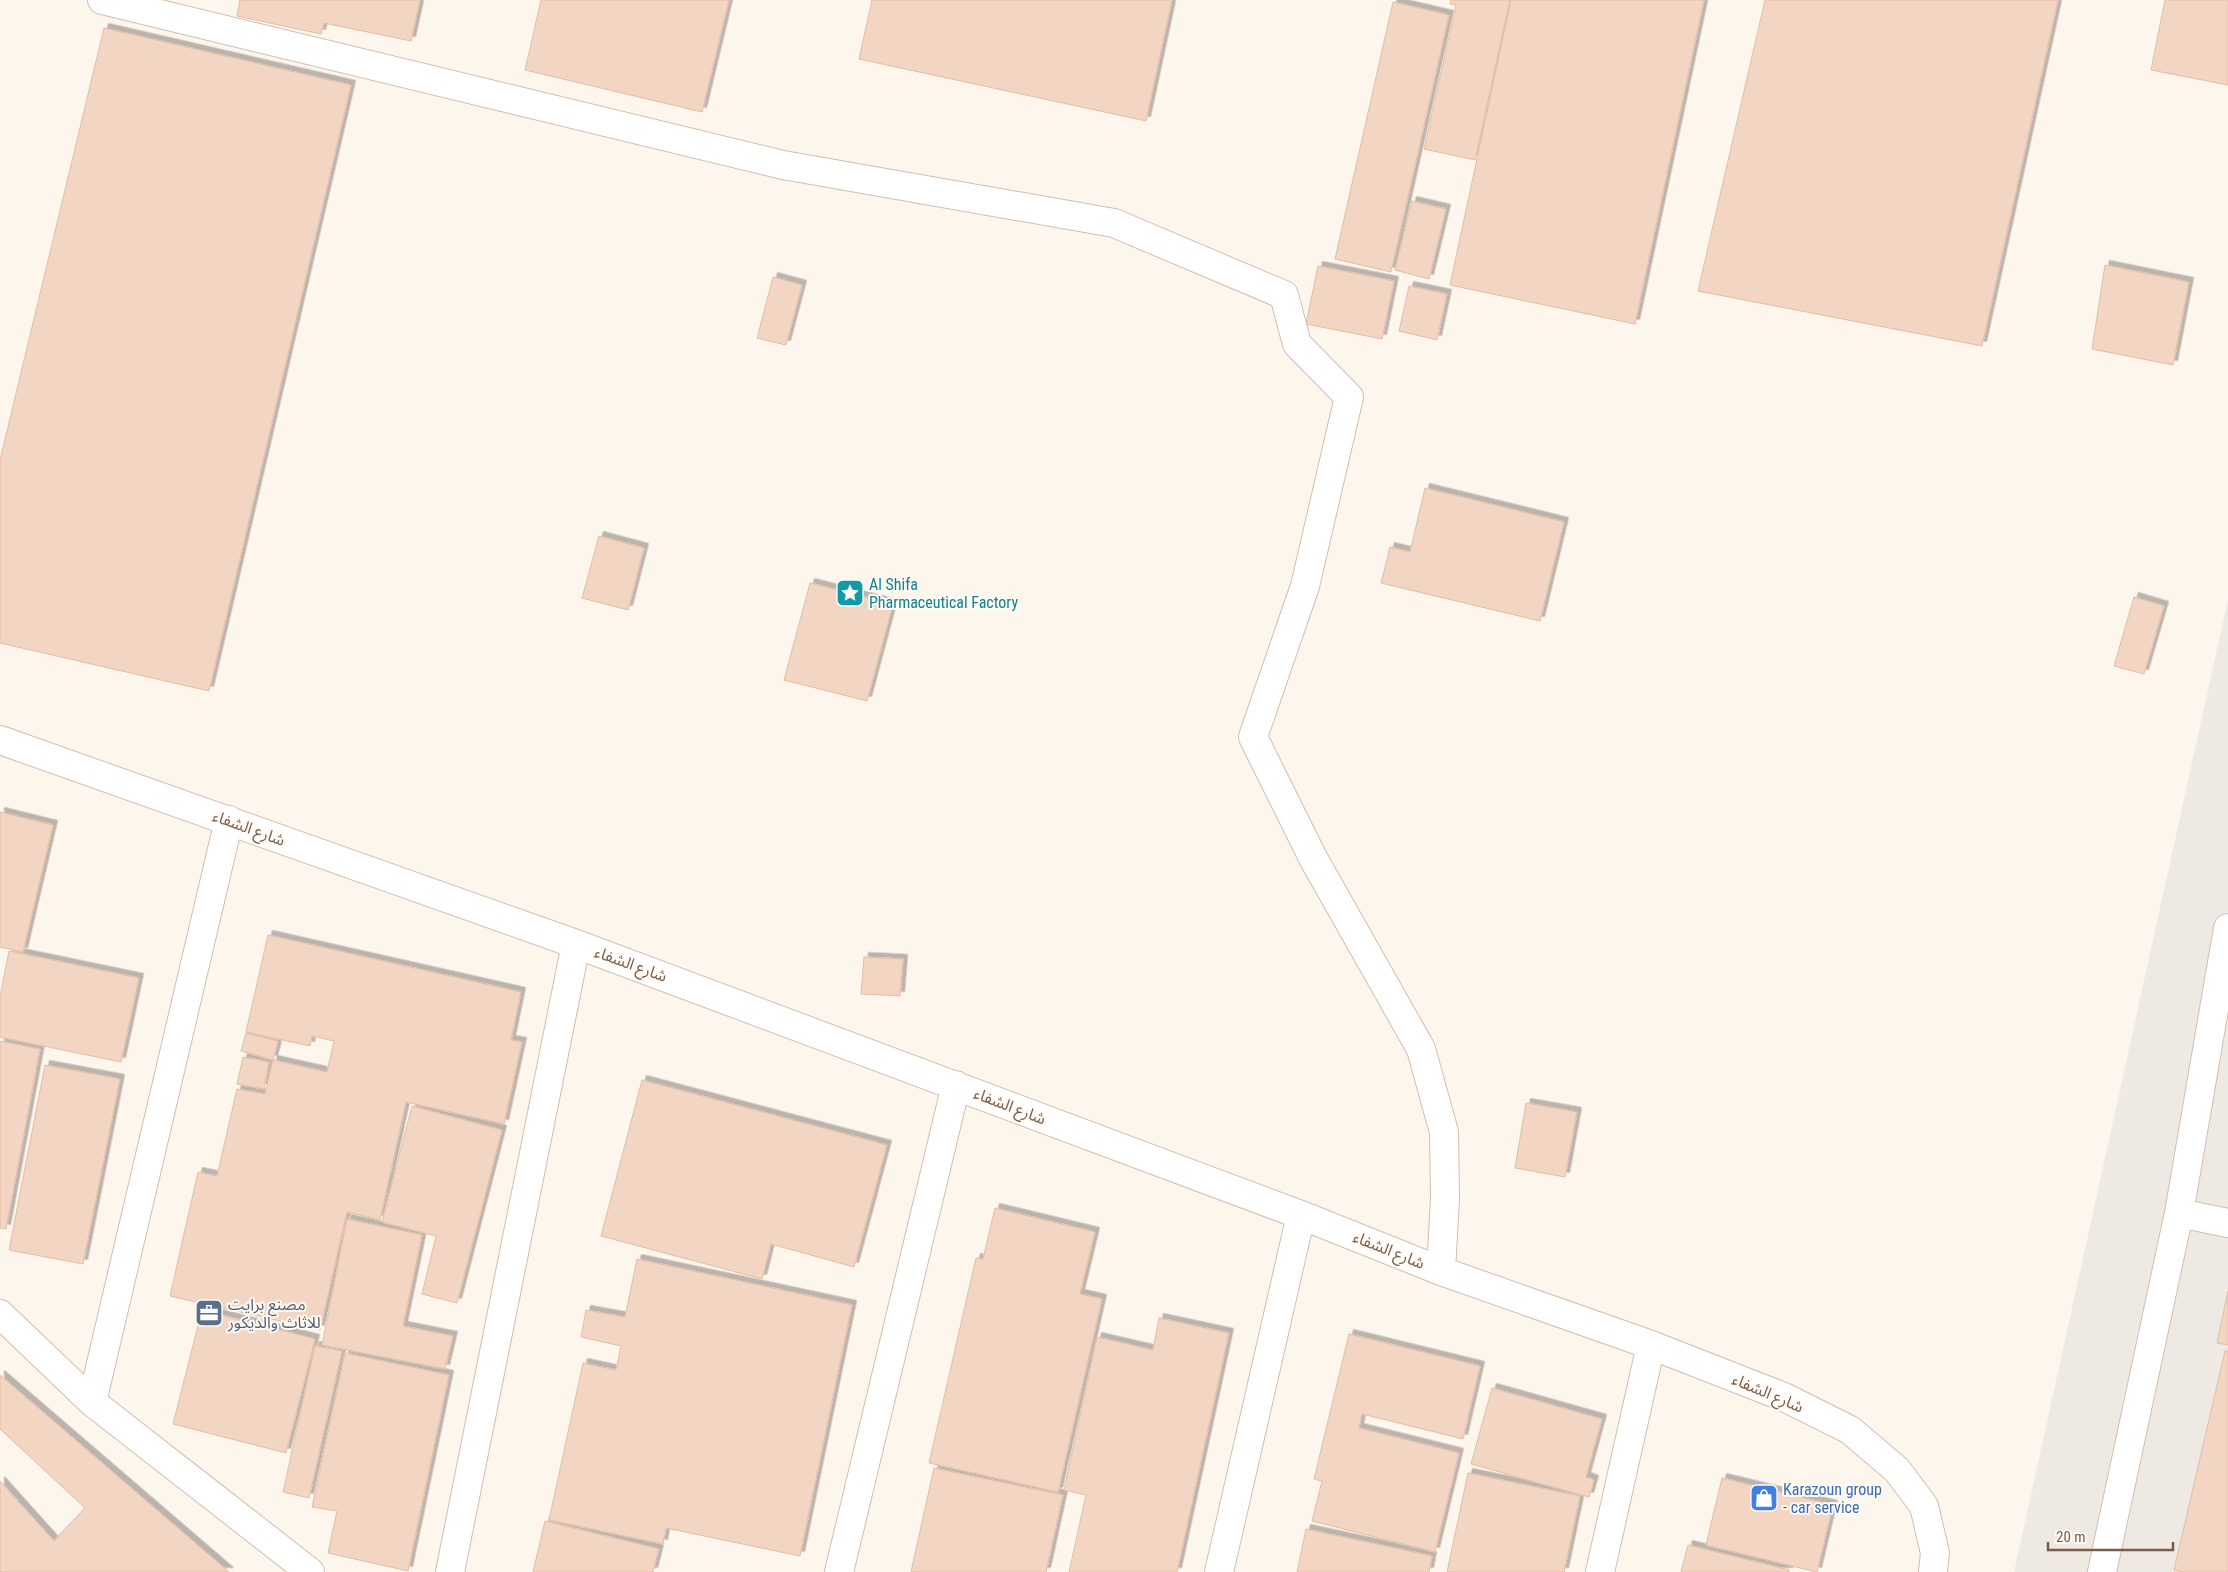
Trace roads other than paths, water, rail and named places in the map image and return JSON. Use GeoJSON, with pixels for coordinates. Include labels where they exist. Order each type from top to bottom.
{"type":"FeatureCollection","features":[{"type":"Feature","properties":{"kind":"street"},"geometry":{"type":"LineString","coordinates":[[102,0],[782,165],[1114,223],[1284,295],[1297,344],[1349,397],[1305,586],[1253,737],[1313,858],[1421,1049],[1444,1132],[1445,1198],[1441,1271]]}},
{"type":"Feature","properties":{"kind":"street","name":"شارع الشفاء"},"geometry":{"type":"LineString","coordinates":[[0,740],[576,944],[1302,1215],[1441,1271],[1651,1346],[1784,1398],[1850,1430],[1897,1470],[1924,1506],[1934,1553],[1933,1572]]}},
{"type":"Feature","properties":{"kind":"street"},"geometry":{"type":"LineString","coordinates":[[92,1402],[229,820]]}},
{"type":"Feature","properties":{"kind":"street"},"geometry":{"type":"LineString","coordinates":[[2102,1572],[2179,1213],[2228,928]]}},
{"type":"Feature","properties":{"kind":"street"},"geometry":{"type":"LineString","coordinates":[[450,1572],[576,944]]}},
{"type":"Feature","properties":{"kind":"street"},"geometry":{"type":"LineString","coordinates":[[839,1572],[956,1085]]}},
{"type":"Feature","properties":{"kind":"street"},"geometry":{"type":"LineString","coordinates":[[2179,1213],[2228,1223]]}},
{"type":"Feature","properties":{"kind":"street"},"geometry":{"type":"LineString","coordinates":[[1219,1572],[1302,1215]]}},
{"type":"Feature","properties":{"kind":"street"},"geometry":{"type":"LineString","coordinates":[[0,1314],[92,1402],[310,1572]]}},
{"type":"Feature","properties":{"kind":"street"},"geometry":{"type":"LineString","coordinates":[[1600,1572],[1651,1346]]}},
{"type":"Feature","properties":{"kind":"place","name":"Al Shifa Pharmaceutical Factory"},"geometry":{"type":"Point","coordinates":[850,593]}},
{"type":"Feature","properties":{"kind":"place","name":"مصنع برايت للاثاث والديكور"},"geometry":{"type":"Point","coordinates":[209,1313]}},
{"type":"Feature","properties":{"kind":"place","name":"Karazoun group - car service"},"geometry":{"type":"Point","coordinates":[1764,1498]}}]}
